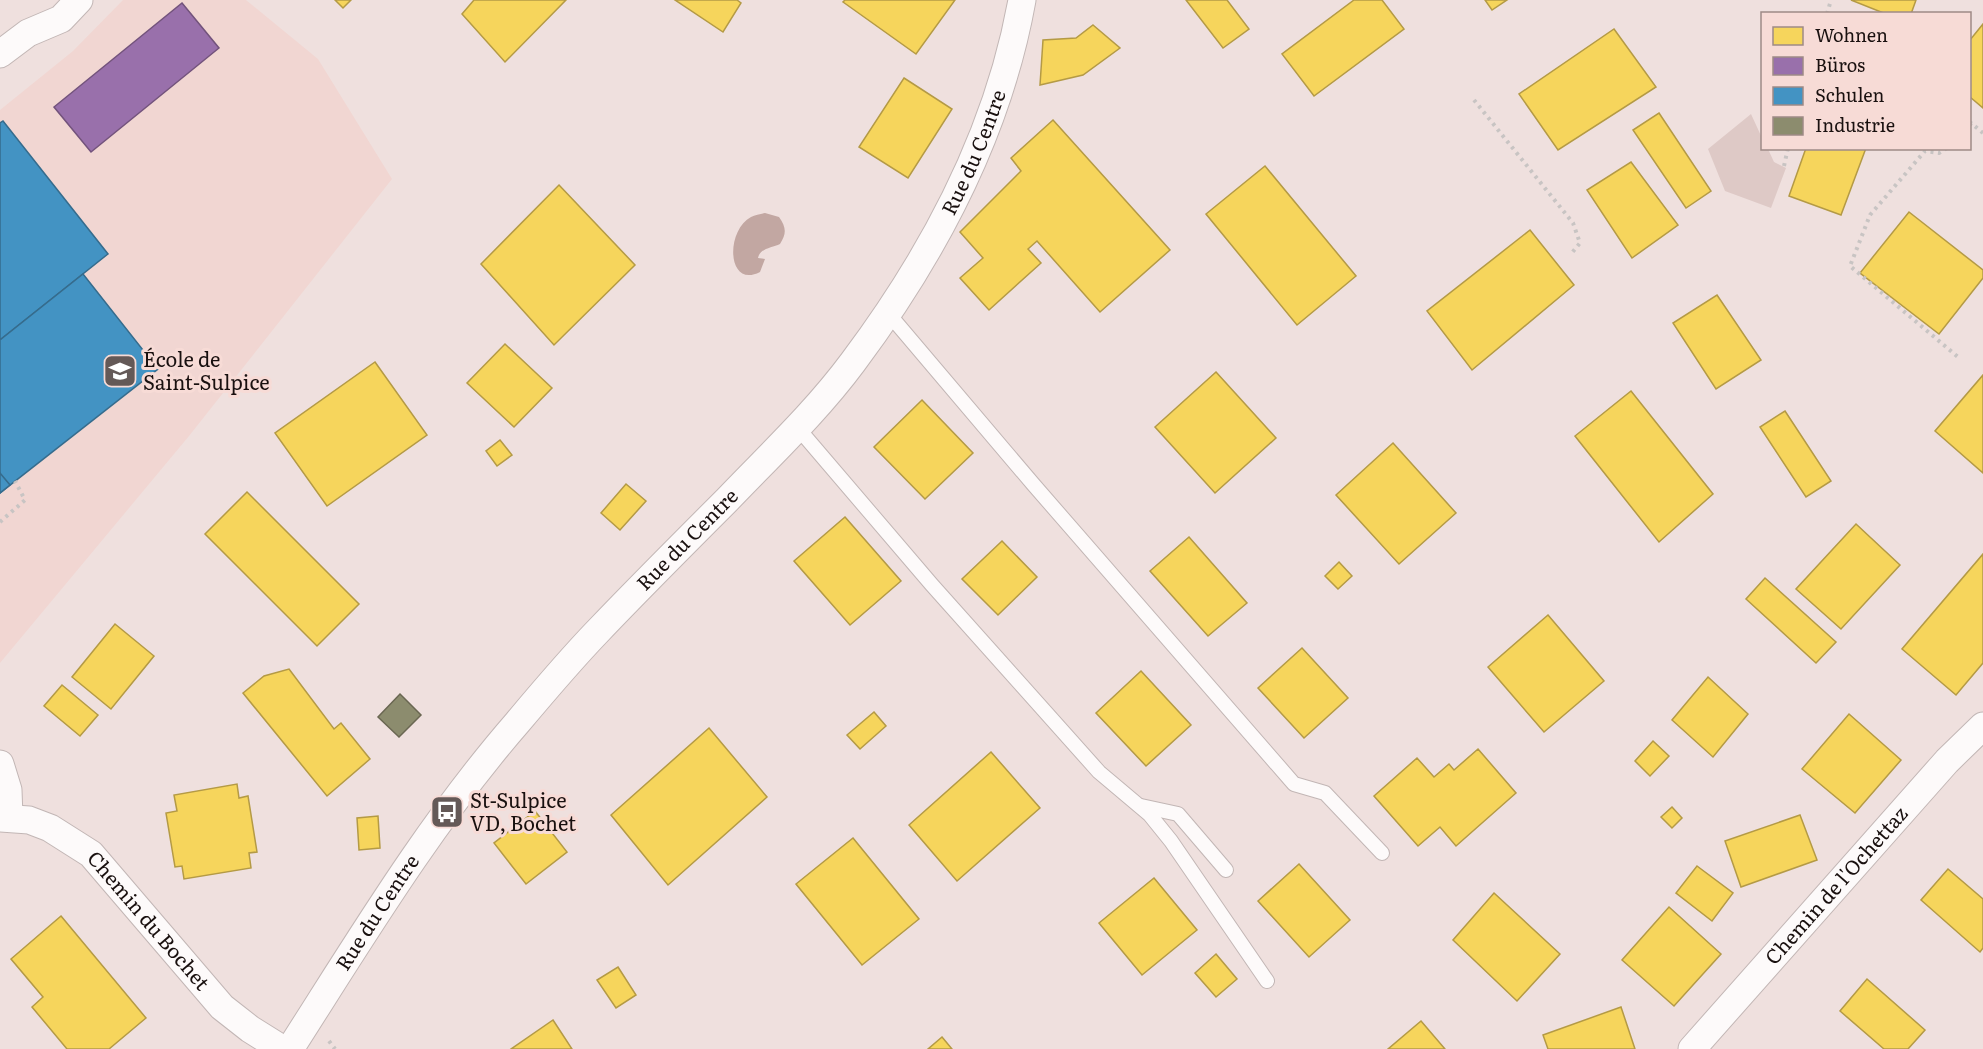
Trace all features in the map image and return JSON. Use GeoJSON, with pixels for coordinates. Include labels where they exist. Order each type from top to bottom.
{"type":"FeatureCollection","features":[{"type":"Feature","properties":{"kind":"street"},"geometry":{"type":"LineString","coordinates":[[0,54],[28,33],[61,19],[79,0]]}},
{"type":"Feature","properties":{"kind":"street","name":"Rue du Centre"},"geometry":{"type":"LineString","coordinates":[[290,1049],[406,871],[494,750],[597,632],[797,427],[852,364],[888,313],[948,215],[972,166],[996,105],[1017,30],[1022,0]]}},
{"type":"Feature","properties":{"kind":"street","name":"Chemin de l'Ochettaz"},"geometry":{"type":"LineString","coordinates":[[1692,1049],[1947,761],[1983,726]]}},
{"type":"Feature","properties":{"kind":"street"},"geometry":{"type":"LineString","coordinates":[[0,764],[8,790],[4,818]]}},
{"type":"Feature","properties":{"kind":"street","name":"Chemin du Bochet"},"geometry":{"type":"LineString","coordinates":[[4,818],[29,820],[50,828],[91,854],[222,1007],[250,1029],[282,1049]]}},
{"type":"Feature","properties":{"kind":"lane"},"geometry":{"type":"LineString","coordinates":[[888,313],[1033,484],[1294,784],[1325,793],[1382,853]]}},
{"type":"Feature","properties":{"kind":"lane"},"geometry":{"type":"LineString","coordinates":[[797,427],[932,585],[1092,763],[1150,815],[1171,841],[1267,981]]}},
{"type":"Feature","properties":{"kind":"lane"},"geometry":{"type":"LineString","coordinates":[[1140,806],[1178,814],[1226,870]]}},
{"type":"Feature","properties":{"kind":"path"},"geometry":{"type":"LineString","coordinates":[[1474,100],[1573,223],[1580,243],[1571,254]]}},
{"type":"Feature","properties":{"kind":"path"},"geometry":{"type":"LineString","coordinates":[[1971,123],[1983,133]]}},
{"type":"Feature","properties":{"kind":"path"},"geometry":{"type":"LineString","coordinates":[[1784,166],[1788,150]]}},
{"type":"Feature","properties":{"kind":"path"},"geometry":{"type":"LineString","coordinates":[[1944,150],[1939,153],[1925,151],[1870,215],[1850,266],[1958,357]]}},
{"type":"Feature","properties":{"kind":"path"},"geometry":{"type":"LineString","coordinates":[[0,522],[25,500],[15,481]]}},
{"type":"Feature","properties":{"kind":"shaded area","name":"École de Saint-Sulpice"},"geometry":{"type":"Polygon","coordinates":[[[123,0],[246,0],[318,59],[392,179],[189,436],[0,663],[0,110],[73,51],[123,0]]]}},
{"type":"Feature","properties":{"kind":"shaded area"},"geometry":{"type":"Polygon","coordinates":[[[1751,114],[1761,136],[1761,150],[1768,150],[1774,162],[1786,168],[1771,208],[1725,191],[1708,149],[1751,114]]]}},
{"type":"Feature","properties":{"kind":"shaded area"},"geometry":{"type":"Polygon","coordinates":[[[765,213],[779,217],[784,227],[784,237],[780,244],[764,250],[759,255],[758,258],[765,259],[760,272],[749,275],[741,273],[733,256],[737,234],[751,217],[765,213]]]}},
{"type":"Feature","properties":{"kind":"building: Wohnen"},"geometry":{"type":"Polygon","coordinates":[[[335,0],[351,0],[343,8],[335,0]]]}},
{"type":"Feature","properties":{"kind":"building: Wohnen"},"geometry":{"type":"Polygon","coordinates":[[[474,0],[566,0],[505,62],[462,14],[474,0]]]}},
{"type":"Feature","properties":{"kind":"building: Wohnen"},"geometry":{"type":"Polygon","coordinates":[[[675,0],[737,0],[741,3],[723,32],[675,0]]]}},
{"type":"Feature","properties":{"kind":"building: Wohnen"},"geometry":{"type":"Polygon","coordinates":[[[845,0],[955,0],[916,54],[843,2],[845,0]]]}},
{"type":"Feature","properties":{"kind":"building: Wohnen"},"geometry":{"type":"Polygon","coordinates":[[[1186,0],[1227,0],[1249,29],[1223,48],[1186,0]]]}},
{"type":"Feature","properties":{"kind":"building: Wohnen"},"geometry":{"type":"Polygon","coordinates":[[[1354,0],[1382,0],[1404,29],[1314,96],[1282,54],[1354,0]]]}},
{"type":"Feature","properties":{"kind":"building: Wohnen"},"geometry":{"type":"Polygon","coordinates":[[[1485,0],[1507,0],[1492,10],[1485,0]]]}},
{"type":"Feature","properties":{"kind":"building: Wohnen"},"geometry":{"type":"Polygon","coordinates":[[[1851,0],[1916,0],[1912,12],[1881,12],[1851,0]]]}},
{"type":"Feature","properties":{"kind":"building: Wohnen"},"geometry":{"type":"Polygon","coordinates":[[[1983,24],[1983,108],[1971,98],[1971,39],[1983,24]]]}},
{"type":"Feature","properties":{"kind":"building: Wohnen"},"geometry":{"type":"Polygon","coordinates":[[[1093,25],[1120,48],[1083,75],[1040,85],[1043,40],[1076,38],[1093,25]]]}},
{"type":"Feature","properties":{"kind":"building: Wohnen"},"geometry":{"type":"Polygon","coordinates":[[[1614,29],[1656,87],[1558,150],[1519,94],[1614,29]]]}},
{"type":"Feature","properties":{"kind":"building: Wohnen"},"geometry":{"type":"Polygon","coordinates":[[[904,78],[952,109],[908,178],[859,147],[904,78]]]}},
{"type":"Feature","properties":{"kind":"building: Wohnen"},"geometry":{"type":"Polygon","coordinates":[[[1659,113],[1711,191],[1686,208],[1633,130],[1659,113]]]}},
{"type":"Feature","properties":{"kind":"building: Wohnen"},"geometry":{"type":"Polygon","coordinates":[[[1053,120],[1170,250],[1100,312],[1037,241],[1028,249],[1041,263],[989,310],[960,278],[983,258],[960,232],[1021,171],[1011,158],[1053,120]]]}},
{"type":"Feature","properties":{"kind":"building: Wohnen"},"geometry":{"type":"Polygon","coordinates":[[[1805,150],[1865,150],[1841,215],[1789,196],[1805,150]]]}},
{"type":"Feature","properties":{"kind":"building: Wohnen"},"geometry":{"type":"Polygon","coordinates":[[[1631,162],[1678,225],[1632,258],[1587,190],[1631,162]]]}},
{"type":"Feature","properties":{"kind":"building: Wohnen"},"geometry":{"type":"Polygon","coordinates":[[[1265,166],[1356,276],[1297,325],[1206,214],[1265,166]]]}},
{"type":"Feature","properties":{"kind":"building: Wohnen"},"geometry":{"type":"Polygon","coordinates":[[[559,185],[635,265],[554,345],[481,264],[559,185]]]}},
{"type":"Feature","properties":{"kind":"building: Wohnen"},"geometry":{"type":"Polygon","coordinates":[[[1909,212],[1983,270],[1983,278],[1939,334],[1860,273],[1909,212]]]}},
{"type":"Feature","properties":{"kind":"building: Wohnen"},"geometry":{"type":"Polygon","coordinates":[[[1530,230],[1574,285],[1472,370],[1427,311],[1530,230]]]}},
{"type":"Feature","properties":{"kind":"building: Wohnen"},"geometry":{"type":"Polygon","coordinates":[[[1717,295],[1761,360],[1716,389],[1673,323],[1717,295]]]}},
{"type":"Feature","properties":{"kind":"building: Wohnen"},"geometry":{"type":"Polygon","coordinates":[[[505,344],[552,388],[514,427],[467,383],[505,344]]]}},
{"type":"Feature","properties":{"kind":"building: Wohnen"},"geometry":{"type":"Polygon","coordinates":[[[375,362],[427,435],[327,506],[275,433],[375,362]]]}},
{"type":"Feature","properties":{"kind":"building: Wohnen"},"geometry":{"type":"Polygon","coordinates":[[[1216,372],[1276,438],[1215,493],[1155,427],[1216,372]]]}},
{"type":"Feature","properties":{"kind":"building: Wohnen"},"geometry":{"type":"Polygon","coordinates":[[[1983,375],[1983,473],[1935,431],[1983,375]]]}},
{"type":"Feature","properties":{"kind":"building: Wohnen"},"geometry":{"type":"Polygon","coordinates":[[[1631,391],[1713,494],[1659,542],[1575,436],[1631,391]]]}},
{"type":"Feature","properties":{"kind":"building: Wohnen"},"geometry":{"type":"Polygon","coordinates":[[[922,400],[973,453],[925,499],[874,447],[922,400]]]}},
{"type":"Feature","properties":{"kind":"building: Wohnen"},"geometry":{"type":"Polygon","coordinates":[[[1785,411],[1831,481],[1806,497],[1760,427],[1785,411]]]}},
{"type":"Feature","properties":{"kind":"building: Wohnen"},"geometry":{"type":"Polygon","coordinates":[[[500,440],[512,455],[497,466],[486,451],[500,440]]]}},
{"type":"Feature","properties":{"kind":"building: Wohnen"},"geometry":{"type":"Polygon","coordinates":[[[1393,443],[1456,513],[1399,564],[1336,495],[1393,443]]]}},
{"type":"Feature","properties":{"kind":"building: Wohnen"},"geometry":{"type":"Polygon","coordinates":[[[626,484],[646,501],[620,530],[601,513],[626,484]]]}},
{"type":"Feature","properties":{"kind":"building: Wohnen"},"geometry":{"type":"Polygon","coordinates":[[[247,492],[359,604],[317,646],[205,534],[247,492]]]}},
{"type":"Feature","properties":{"kind":"building: Wohnen"},"geometry":{"type":"Polygon","coordinates":[[[845,517],[901,581],[850,625],[794,561],[845,517]]]}},
{"type":"Feature","properties":{"kind":"building: Wohnen"},"geometry":{"type":"Polygon","coordinates":[[[1856,524],[1900,565],[1841,629],[1796,589],[1856,524]]]}},
{"type":"Feature","properties":{"kind":"building: Wohnen"},"geometry":{"type":"Polygon","coordinates":[[[1189,537],[1247,603],[1208,636],[1150,571],[1189,537]]]}},
{"type":"Feature","properties":{"kind":"building: Wohnen"},"geometry":{"type":"Polygon","coordinates":[[[1002,541],[1037,577],[998,615],[962,579],[1002,541]]]}},
{"type":"Feature","properties":{"kind":"building: Wohnen"},"geometry":{"type":"Polygon","coordinates":[[[1983,554],[1983,663],[1956,695],[1902,649],[1983,554]]]}},
{"type":"Feature","properties":{"kind":"building: Wohnen"},"geometry":{"type":"Polygon","coordinates":[[[1339,562],[1352,576],[1338,589],[1325,576],[1339,562]]]}},
{"type":"Feature","properties":{"kind":"building: Wohnen"},"geometry":{"type":"Polygon","coordinates":[[[1765,578],[1836,642],[1816,663],[1746,599],[1765,578]]]}},
{"type":"Feature","properties":{"kind":"building: Wohnen"},"geometry":{"type":"Polygon","coordinates":[[[1548,615],[1604,681],[1544,732],[1488,667],[1548,615]]]}},
{"type":"Feature","properties":{"kind":"building: Wohnen"},"geometry":{"type":"Polygon","coordinates":[[[115,624],[154,656],[111,709],[72,677],[115,624]]]}},
{"type":"Feature","properties":{"kind":"building: Wohnen"},"geometry":{"type":"Polygon","coordinates":[[[1302,648],[1348,698],[1304,738],[1258,688],[1302,648]]]}},
{"type":"Feature","properties":{"kind":"building: Wohnen"},"geometry":{"type":"Polygon","coordinates":[[[289,669],[334,729],[341,723],[370,759],[327,796],[243,693],[264,676],[289,669]]]}},
{"type":"Feature","properties":{"kind":"building: Wohnen"},"geometry":{"type":"Polygon","coordinates":[[[1141,671],[1191,725],[1146,766],[1096,713],[1141,671]]]}},
{"type":"Feature","properties":{"kind":"building: Wohnen"},"geometry":{"type":"Polygon","coordinates":[[[1708,677],[1748,714],[1713,757],[1672,720],[1708,677]]]}},
{"type":"Feature","properties":{"kind":"building: Wohnen"},"geometry":{"type":"Polygon","coordinates":[[[62,685],[98,715],[80,736],[44,706],[62,685]]]}},
{"type":"Feature","properties":{"kind":"building: Wohnen"},"geometry":{"type":"Polygon","coordinates":[[[874,712],[886,726],[860,749],[847,735],[874,712]]]}},
{"type":"Feature","properties":{"kind":"building: Wohnen"},"geometry":{"type":"Polygon","coordinates":[[[1849,714],[1901,760],[1855,813],[1802,769],[1849,714]]]}},
{"type":"Feature","properties":{"kind":"building: Wohnen"},"geometry":{"type":"Polygon","coordinates":[[[709,728],[767,797],[668,885],[611,815],[709,728]]]}},
{"type":"Feature","properties":{"kind":"building: Wohnen"},"geometry":{"type":"Polygon","coordinates":[[[1653,741],[1669,756],[1650,776],[1635,761],[1653,741]]]}},
{"type":"Feature","properties":{"kind":"building: Wohnen"},"geometry":{"type":"Polygon","coordinates":[[[1478,749],[1516,793],[1456,846],[1440,827],[1418,846],[1374,796],[1417,758],[1434,777],[1449,764],[1454,770],[1478,749]]]}},
{"type":"Feature","properties":{"kind":"building: Wohnen"},"geometry":{"type":"Polygon","coordinates":[[[991,752],[1040,808],[957,881],[909,825],[991,752]]]}},
{"type":"Feature","properties":{"kind":"building: Wohnen"},"geometry":{"type":"Polygon","coordinates":[[[237,784],[239,798],[248,796],[257,852],[249,853],[251,868],[184,879],[182,866],[175,867],[166,813],[177,811],[174,795],[237,784]]]}},
{"type":"Feature","properties":{"kind":"building: Wohnen"},"geometry":{"type":"Polygon","coordinates":[[[1672,807],[1682,818],[1672,828],[1661,817],[1672,807]]]}},
{"type":"Feature","properties":{"kind":"building: Wohnen"},"geometry":{"type":"Polygon","coordinates":[[[535,811],[567,852],[526,884],[494,843],[535,811]]]}},
{"type":"Feature","properties":{"kind":"building: Wohnen"},"geometry":{"type":"Polygon","coordinates":[[[1800,815],[1817,860],[1741,887],[1725,841],[1800,815]]]}},
{"type":"Feature","properties":{"kind":"building: Wohnen"},"geometry":{"type":"Polygon","coordinates":[[[378,816],[380,848],[359,850],[357,818],[378,816]]]}},
{"type":"Feature","properties":{"kind":"building: Wohnen"},"geometry":{"type":"Polygon","coordinates":[[[853,838],[919,919],[862,965],[796,884],[853,838]]]}},
{"type":"Feature","properties":{"kind":"building: Wohnen"},"geometry":{"type":"Polygon","coordinates":[[[1299,864],[1350,920],[1309,957],[1258,901],[1299,864]]]}},
{"type":"Feature","properties":{"kind":"building: Wohnen"},"geometry":{"type":"Polygon","coordinates":[[[1697,866],[1733,893],[1712,921],[1676,893],[1697,866]]]}},
{"type":"Feature","properties":{"kind":"building: Wohnen"},"geometry":{"type":"Polygon","coordinates":[[[1948,869],[1983,899],[1983,948],[1980,952],[1921,900],[1948,869]]]}},
{"type":"Feature","properties":{"kind":"building: Wohnen"},"geometry":{"type":"Polygon","coordinates":[[[1154,878],[1197,930],[1142,975],[1099,923],[1154,878]]]}},
{"type":"Feature","properties":{"kind":"building: Wohnen"},"geometry":{"type":"Polygon","coordinates":[[[1494,893],[1560,954],[1517,1001],[1453,940],[1494,893]]]}},
{"type":"Feature","properties":{"kind":"building: Wohnen"},"geometry":{"type":"Polygon","coordinates":[[[1669,907],[1721,954],[1674,1006],[1622,960],[1669,907]]]}},
{"type":"Feature","properties":{"kind":"building: Wohnen"},"geometry":{"type":"Polygon","coordinates":[[[61,916],[146,1018],[109,1049],[67,1049],[32,1007],[43,997],[11,959],[61,916]]]}},
{"type":"Feature","properties":{"kind":"building: Wohnen"},"geometry":{"type":"Polygon","coordinates":[[[1216,954],[1237,979],[1216,997],[1195,973],[1216,954]]]}},
{"type":"Feature","properties":{"kind":"building: Wohnen"},"geometry":{"type":"Polygon","coordinates":[[[618,967],[636,995],[616,1008],[597,980],[618,967]]]}},
{"type":"Feature","properties":{"kind":"building: Wohnen"},"geometry":{"type":"Polygon","coordinates":[[[1867,979],[1925,1030],[1908,1049],[1884,1049],[1840,1011],[1867,979]]]}},
{"type":"Feature","properties":{"kind":"building: Wohnen"},"geometry":{"type":"Polygon","coordinates":[[[1621,1007],[1635,1049],[1548,1049],[1543,1035],[1621,1007]]]}},
{"type":"Feature","properties":{"kind":"building: Wohnen"},"geometry":{"type":"Polygon","coordinates":[[[553,1020],[572,1049],[511,1049],[553,1020]]]}},
{"type":"Feature","properties":{"kind":"building: Wohnen"},"geometry":{"type":"Polygon","coordinates":[[[1421,1021],[1445,1049],[1388,1049],[1421,1021]]]}},
{"type":"Feature","properties":{"kind":"building: Wohnen"},"geometry":{"type":"Polygon","coordinates":[[[942,1037],[952,1049],[928,1049],[942,1037]]]}},
{"type":"Feature","properties":{"kind":"building: Büros"},"geometry":{"type":"Polygon","coordinates":[[[182,3],[219,48],[91,152],[54,107],[182,3]]]}},
{"type":"Feature","properties":{"kind":"building: Schulen"},"geometry":{"type":"Polygon","coordinates":[[[3,121],[108,254],[0,340],[0,123],[3,121]]]}},
{"type":"Feature","properties":{"kind":"building: Schulen","name":"École de Saint-Sulpice"},"geometry":{"type":"Polygon","coordinates":[[[83,274],[158,369],[0,493],[0,340],[83,274]]]}},
{"type":"Feature","properties":{"kind":"building: Schulen"},"geometry":{"type":"Polygon","coordinates":[[[0,473],[10,485],[0,493],[0,473]]]}},
{"type":"Feature","properties":{"kind":"building: Industrie"},"geometry":{"type":"Polygon","coordinates":[[[400,694],[421,715],[399,737],[378,717],[400,694]]]}},
{"type":"Feature","properties":{"kind":"place","name":"École de Saint-Sulpice"},"geometry":{"type":"Point","coordinates":[120,371]}},
{"type":"Feature","properties":{"kind":"place","name":"St-Sulpice VD, Bochet"},"geometry":{"type":"Point","coordinates":[447,812]}}]}
